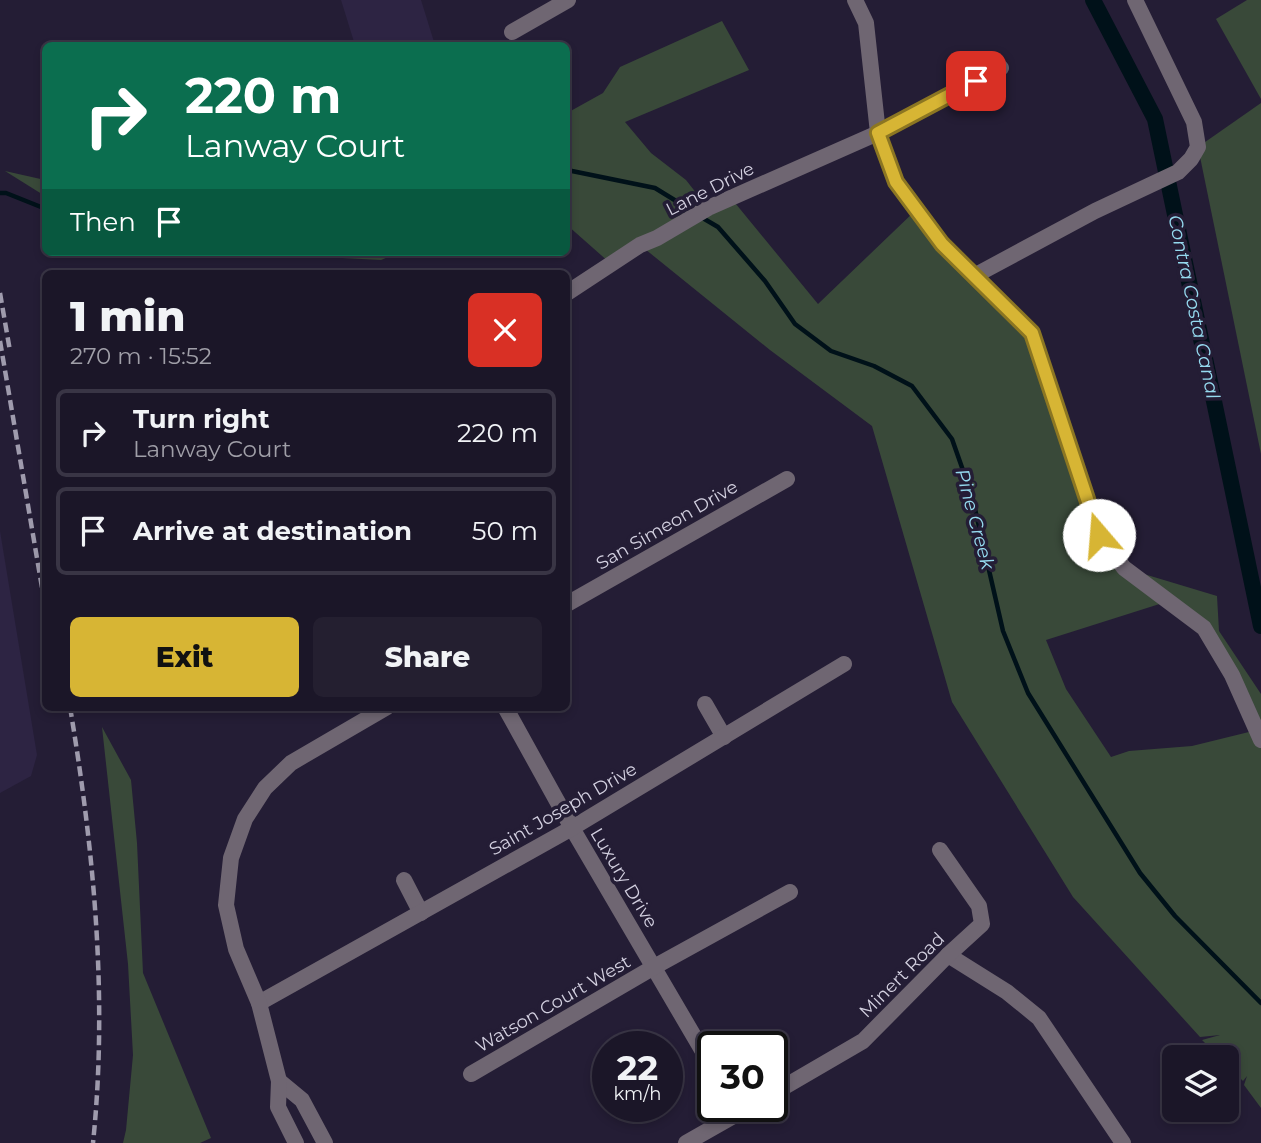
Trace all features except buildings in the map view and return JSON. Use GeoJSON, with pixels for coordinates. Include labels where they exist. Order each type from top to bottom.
{"type":"FeatureCollection","features":[{"type":"Feature","properties":{"kind":"street"},"geometry":{"type":"LineString","coordinates":[[512,32],[568,0]]}},
{"type":"Feature","properties":{"kind":"street"},"geometry":{"type":"LineString","coordinates":[[855,0],[866,23],[878,133],[896,182],[942,244],[1032,333],[1099,535],[1124,568],[1204,628],[1232,675],[1261,740]]}},
{"type":"Feature","properties":{"kind":"street"},"geometry":{"type":"LineString","coordinates":[[974,276],[1095,211],[1178,172],[1191,159],[1198,147],[1194,122],[1135,0]]}},
{"type":"Feature","properties":{"kind":"street","name":"Lane Drive"},"geometry":{"type":"LineString","coordinates":[[570,291],[640,245],[708,208],[878,133],[1001,68]]}},
{"type":"Feature","properties":{"kind":"street","name":"San Simeon Drive"},"geometry":{"type":"LineString","coordinates":[[570,602],[787,479]]}},
{"type":"Feature","properties":{"kind":"street","name":"Saint Joseph Drive"},"geometry":{"type":"LineString","coordinates":[[259,1003],[572,828],[844,664]]}},
{"type":"Feature","properties":{"kind":"street"},"geometry":{"type":"LineString","coordinates":[[705,704],[724,737]]}},
{"type":"Feature","properties":{"kind":"street"},"geometry":{"type":"LineString","coordinates":[[296,1143],[278,1107],[278,1081],[259,1003],[236,948],[226,905],[231,858],[245,819],[265,788],[291,763],[380,711]]}},
{"type":"Feature","properties":{"kind":"street","name":"Luxury Drive"},"geometry":{"type":"LineString","coordinates":[[507,711],[572,828],[697,1041]]}},
{"type":"Feature","properties":{"kind":"street","name":"Minert Road"},"geometry":{"type":"LineString","coordinates":[[788,1085],[863,1041],[982,924],[979,906],[940,850]]}},
{"type":"Feature","properties":{"kind":"street"},"geometry":{"type":"LineString","coordinates":[[404,880],[421,913]]}},
{"type":"Feature","properties":{"kind":"street","name":"Watson Court West"},"geometry":{"type":"LineString","coordinates":[[471,1074],[654,967],[790,892]]}},
{"type":"Feature","properties":{"kind":"street"},"geometry":{"type":"LineString","coordinates":[[948,955],[1007,992],[1039,1018],[1123,1143]]}},
{"type":"Feature","properties":{"kind":"street"},"geometry":{"type":"LineString","coordinates":[[278,1081],[302,1100],[325,1143]]}},
{"type":"Feature","properties":{"kind":"street"},"geometry":{"type":"LineString","coordinates":[[686,1143],[720,1122]]}},
{"type":"Feature","properties":{"kind":"shaded area"},"geometry":{"type":"Polygon","coordinates":[[[341,0],[421,0],[434,42],[354,42],[341,0]]]}},
{"type":"Feature","properties":{"kind":"shaded area"},"geometry":{"type":"Polygon","coordinates":[[[0,531],[37,755],[31,776],[0,793],[0,531]]]}},
{"type":"Feature","properties":{"kind":"green space"},"geometry":{"type":"Polygon","coordinates":[[[1247,0],[1261,0],[1261,99],[1216,19],[1247,0]]]}},
{"type":"Feature","properties":{"kind":"green space"},"geometry":{"type":"Polygon","coordinates":[[[722,21],[749,70],[625,122],[651,153],[686,180],[708,208],[731,198],[818,304],[916,210],[1032,333],[1099,535],[1124,568],[1217,596],[1219,631],[1261,694],[1261,1108],[1244,1085],[1247,1076],[1243,1081],[1239,1077],[1239,1045],[1207,1045],[1202,1040],[1220,1035],[1200,1037],[1073,897],[952,702],[872,426],[770,350],[640,245],[610,263],[570,228],[570,111],[603,93],[620,67],[722,21]],[[1169,601],[1046,640],[1066,689],[1111,757],[1129,751],[1192,746],[1257,730],[1204,628],[1169,601]]]}},
{"type":"Feature","properties":{"kind":"green space"},"geometry":{"type":"Polygon","coordinates":[[[1261,103],[1261,454],[1198,147],[1261,103]]]}},
{"type":"Feature","properties":{"kind":"green space"},"geometry":{"type":"Polygon","coordinates":[[[5,171],[42,179],[42,194],[5,171]]]}},
{"type":"Feature","properties":{"kind":"green space"},"geometry":{"type":"Polygon","coordinates":[[[303,256],[390,256],[381,260],[303,256]]]}},
{"type":"Feature","properties":{"kind":"green space"},"geometry":{"type":"Polygon","coordinates":[[[102,727],[131,780],[143,973],[211,1138],[200,1143],[123,1143],[133,1055],[128,964],[102,727]]]}},
{"type":"Feature","properties":{"kind":"waterway","name":"Contra Costa Canal"},"geometry":{"type":"LineString","coordinates":[[1093,0],[1155,119],[1261,626]]}},
{"type":"Feature","properties":{"kind":"waterway","name":"Pine Creek"},"geometry":{"type":"LineString","coordinates":[[570,171],[655,188],[694,212]]}},
{"type":"Feature","properties":{"kind":"waterway","name":"Pine Creek"},"geometry":{"type":"LineString","coordinates":[[0,193],[42,207]]}},
{"type":"Feature","properties":{"kind":"waterway","name":"Pine Creek"},"geometry":{"type":"LineString","coordinates":[[701,217],[718,227],[765,281],[795,324],[831,351],[874,366],[912,386],[952,439],[972,496],[1003,631],[1028,693],[1140,873],[1175,916],[1261,1003]]}},
{"type":"Feature","properties":{"kind":"railway"},"geometry":{"type":"LineString","coordinates":[[0,293],[10,351]]}},
{"type":"Feature","properties":{"kind":"railway"},"geometry":{"type":"LineString","coordinates":[[0,341],[42,588]]}},
{"type":"Feature","properties":{"kind":"railway"},"geometry":{"type":"LineString","coordinates":[[71,711],[92,870],[99,979],[93,1143]]}},
{"type":"Feature","properties":{"kind":"route"},"geometry":{"type":"LineString","coordinates":[[976,81],[878,133],[896,182],[942,244],[1032,333],[1099,535]]}}]}
